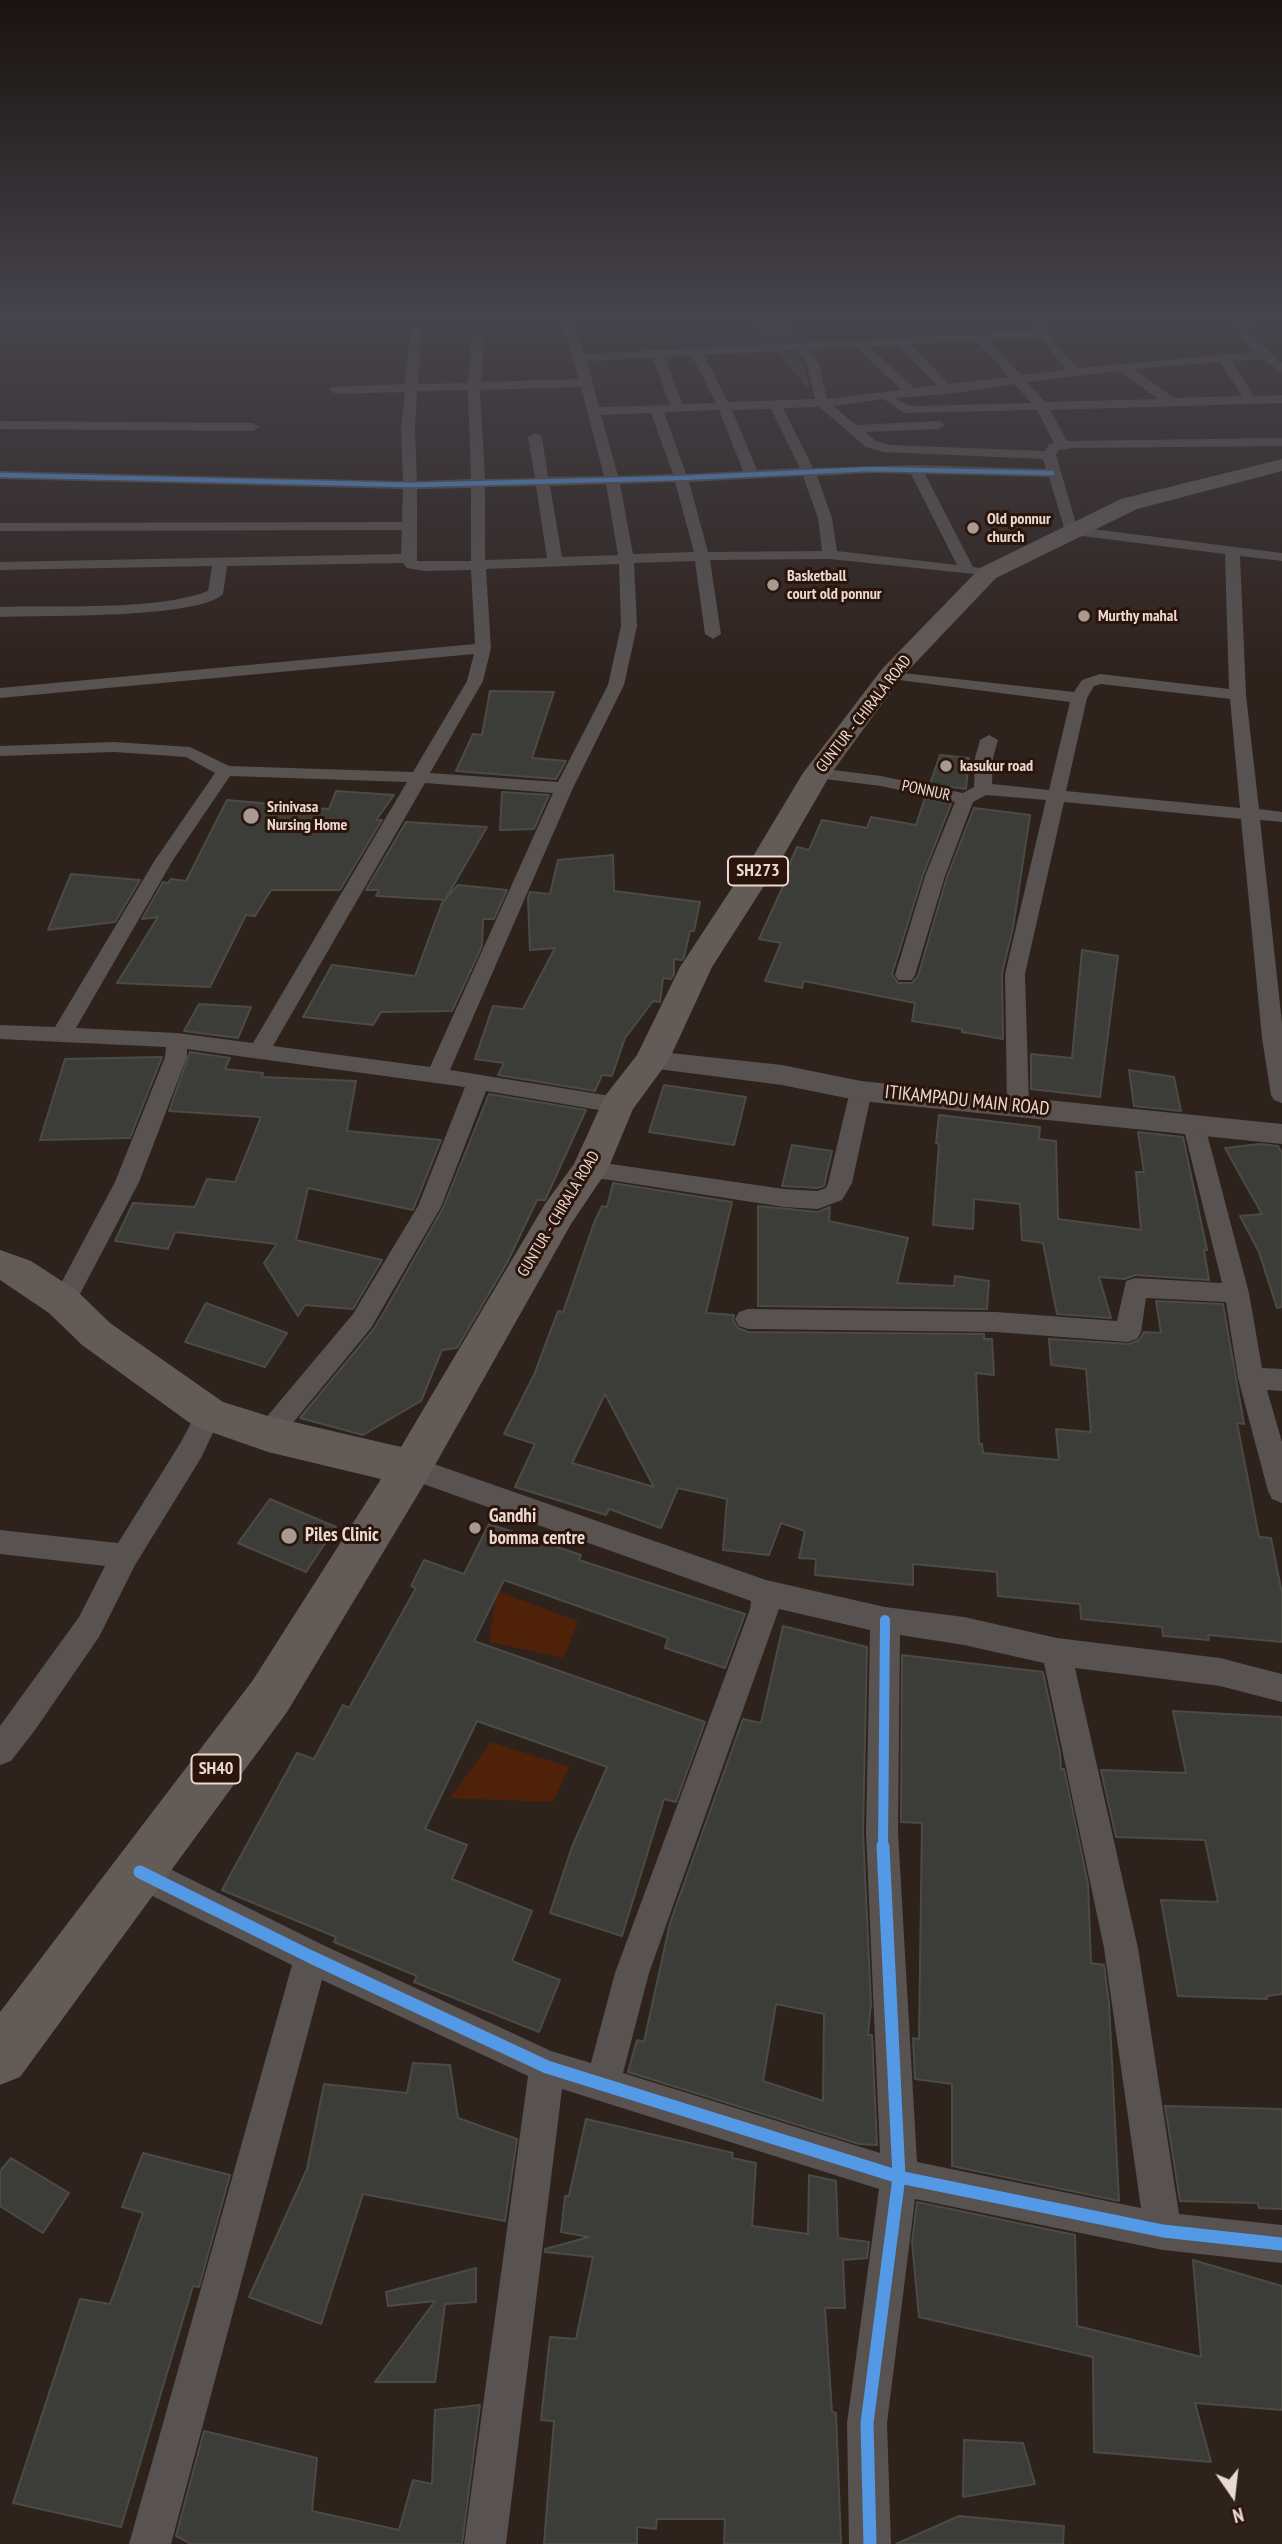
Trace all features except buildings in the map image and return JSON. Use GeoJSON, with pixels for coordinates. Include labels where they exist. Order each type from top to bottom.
{"type":"FeatureCollection","features":[{"type":"Feature","properties":{"kind":"main road","name":"GUNTUR - CHIRALA ROAD"},"geometry":{"type":"LineString","coordinates":[[0,2057],[270,1696],[411,1468],[558,1214],[590,1169],[617,1105],[652,1060],[696,967],[770,853],[817,774],[891,674],[977,571],[1129,504],[1282,465]]}},
{"type":"Feature","properties":{"kind":"main road"},"geometry":{"type":"LineString","coordinates":[[0,1265],[17,1271],[63,1302],[96,1334],[209,1414],[268,1434],[411,1468]]}},
{"type":"Feature","properties":{"kind":"street"},"geometry":{"type":"LineString","coordinates":[[408,440],[408,558],[411,565],[830,555],[977,571]]}},
{"type":"Feature","properties":{"kind":"street"},"geometry":{"type":"LineString","coordinates":[[260,1050],[475,681],[483,648],[476,440]]}},
{"type":"Feature","properties":{"kind":"street"},"geometry":{"type":"LineString","coordinates":[[535,440],[555,562]]}},
{"type":"Feature","properties":{"kind":"street"},"geometry":{"type":"LineString","coordinates":[[436,1075],[564,788],[616,685],[629,626],[626,559],[612,479],[602,440]]}},
{"type":"Feature","properties":{"kind":"street"},"geometry":{"type":"LineString","coordinates":[[667,440],[681,478],[702,556],[713,634]]}},
{"type":"Feature","properties":{"kind":"street"},"geometry":{"type":"LineString","coordinates":[[737,440],[751,473]]}},
{"type":"Feature","properties":{"kind":"street"},"geometry":{"type":"LineString","coordinates":[[793,440],[809,472],[830,542],[830,555]]}},
{"type":"Feature","properties":{"kind":"street"},"geometry":{"type":"LineString","coordinates":[[866,440],[889,449],[1049,454]]}},
{"type":"Feature","properties":{"kind":"street"},"geometry":{"type":"LineString","coordinates":[[1059,440],[1062,445]]}},
{"type":"Feature","properties":{"kind":"street"},"geometry":{"type":"LineString","coordinates":[[1282,442],[1062,445],[1054,447],[1049,454],[1052,474],[1071,531],[1282,557]]}},
{"type":"Feature","properties":{"kind":"street"},"geometry":{"type":"LineString","coordinates":[[0,475],[410,485],[915,469],[1052,474]]}},
{"type":"Feature","properties":{"kind":"street"},"geometry":{"type":"LineString","coordinates":[[915,469],[977,571]]}},
{"type":"Feature","properties":{"kind":"street"},"geometry":{"type":"LineString","coordinates":[[0,527],[408,526]]}},
{"type":"Feature","properties":{"kind":"street"},"geometry":{"type":"LineString","coordinates":[[1232,552],[1238,695],[1273,1038],[1282,1095]]}},
{"type":"Feature","properties":{"kind":"street"},"geometry":{"type":"LineString","coordinates":[[0,566],[408,558]]}},
{"type":"Feature","properties":{"kind":"street"},"geometry":{"type":"LineString","coordinates":[[0,612],[155,605],[207,599],[215,594],[220,563]]}},
{"type":"Feature","properties":{"kind":"street"},"geometry":{"type":"LineString","coordinates":[[0,693],[483,648]]}},
{"type":"Feature","properties":{"kind":"street"},"geometry":{"type":"LineString","coordinates":[[891,674],[1079,698]]}},
{"type":"Feature","properties":{"kind":"street"},"geometry":{"type":"LineString","coordinates":[[1018,1105],[1015,974],[1079,698],[1088,682],[1100,679],[1238,695]]}},
{"type":"Feature","properties":{"kind":"street"},"geometry":{"type":"LineString","coordinates":[[989,740],[984,758],[983,789],[1282,817]]}},
{"type":"Feature","properties":{"kind":"street"},"geometry":{"type":"LineString","coordinates":[[0,751],[114,747],[190,752],[225,771],[417,777],[564,788]]}},
{"type":"Feature","properties":{"kind":"street"},"geometry":{"type":"LineString","coordinates":[[61,1036],[157,870],[225,771]]}},
{"type":"Feature","properties":{"kind":"street","name":"PONNUR"},"geometry":{"type":"LineString","coordinates":[[817,774],[881,781],[965,799],[983,789]]}},
{"type":"Feature","properties":{"kind":"street"},"geometry":{"type":"LineString","coordinates":[[905,975],[935,876],[965,799]]}},
{"type":"Feature","properties":{"kind":"street"},"geometry":{"type":"LineString","coordinates":[[0,1032],[177,1040],[436,1075],[617,1105]]}},
{"type":"Feature","properties":{"kind":"street"},"geometry":{"type":"LineString","coordinates":[[63,1302],[127,1182],[172,1068],[177,1040]]}},
{"type":"Feature","properties":{"kind":"street","name":"ITIKAMPADU MAIN ROAD"},"geometry":{"type":"LineString","coordinates":[[652,1060],[782,1075],[861,1091],[1282,1134]]}},
{"type":"Feature","properties":{"kind":"street"},"geometry":{"type":"LineString","coordinates":[[268,1434],[362,1321],[429,1207],[478,1083]]}},
{"type":"Feature","properties":{"kind":"street"},"geometry":{"type":"LineString","coordinates":[[590,1169],[783,1198],[818,1200],[834,1194],[840,1183],[861,1091]]}},
{"type":"Feature","properties":{"kind":"street"},"geometry":{"type":"LineString","coordinates":[[1194,1126],[1237,1293],[1251,1378],[1282,1491]]}},
{"type":"Feature","properties":{"kind":"street"},"geometry":{"type":"LineString","coordinates":[[748,1319],[996,1322],[1128,1332],[1135,1288],[1237,1293]]}},
{"type":"Feature","properties":{"kind":"street"},"geometry":{"type":"LineString","coordinates":[[1251,1378],[1282,1380]]}},
{"type":"Feature","properties":{"kind":"street"},"geometry":{"type":"LineString","coordinates":[[0,1750],[89,1627],[125,1556],[191,1450],[209,1414]]}},
{"type":"Feature","properties":{"kind":"street"},"geometry":{"type":"LineString","coordinates":[[411,1468],[766,1593],[885,1620],[964,1631],[1057,1652],[1220,1672],[1282,1688]]}},
{"type":"Feature","properties":{"kind":"street"},"geometry":{"type":"LineString","coordinates":[[0,1542],[125,1556]]}},
{"type":"Feature","properties":{"kind":"street"},"geometry":{"type":"LineString","coordinates":[[603,2082],[632,1973],[765,1609],[766,1593]]}},
{"type":"Feature","properties":{"kind":"street"},"geometry":{"type":"LineString","coordinates":[[870,2544],[867,2423],[899,2177],[882,1832],[885,1620]]}},
{"type":"Feature","properties":{"kind":"street"},"geometry":{"type":"LineString","coordinates":[[1057,1652],[1122,1948],[1163,2231]]}},
{"type":"Feature","properties":{"kind":"street"},"geometry":{"type":"LineString","coordinates":[[140,1872],[311,1957],[547,2067],[603,2082],[899,2177],[1163,2231],[1282,2244]]}},
{"type":"Feature","properties":{"kind":"street"},"geometry":{"type":"LineString","coordinates":[[150,2544],[311,1957]]}},
{"type":"Feature","properties":{"kind":"street"},"geometry":{"type":"LineString","coordinates":[[485,2544],[547,2067]]}},
{"type":"Feature","properties":{"kind":"shaded area"},"geometry":{"type":"Polygon","coordinates":[[[497,1591],[578,1621],[564,1658],[489,1642],[497,1591]]]}},
{"type":"Feature","properties":{"kind":"shaded area"},"geometry":{"type":"Polygon","coordinates":[[[491,1742],[569,1767],[553,1802],[450,1798],[491,1742]]]}},
{"type":"Feature","properties":{"kind":"cycle path"},"geometry":{"type":"LineString","coordinates":[[0,475],[410,485],[681,478],[871,469],[1052,473]]}},
{"type":"Feature","properties":{"kind":"cycle path"},"geometry":{"type":"LineString","coordinates":[[870,2544],[867,2423],[899,2177],[882,1832],[885,1620]]}},
{"type":"Feature","properties":{"kind":"cycle path"},"geometry":{"type":"LineString","coordinates":[[140,1872],[311,1957],[547,2067],[899,2177],[1163,2231],[1282,2244]]}},
{"type":"Feature","properties":{"kind":"place","name":"Old ponnur church"},"geometry":{"type":"Point","coordinates":[973,528]}},
{"type":"Feature","properties":{"kind":"place","name":"Basketball court old ponnur"},"geometry":{"type":"Point","coordinates":[773,585]}},
{"type":"Feature","properties":{"kind":"place","name":"Murthy mahal"},"geometry":{"type":"Point","coordinates":[1084,616]}},
{"type":"Feature","properties":{"kind":"place","name":"kasukur road"},"geometry":{"type":"Point","coordinates":[946,766]}},
{"type":"Feature","properties":{"kind":"place","name":"Srinivasa Nursing Home"},"geometry":{"type":"Point","coordinates":[251,816]}},
{"type":"Feature","properties":{"kind":"place","name":"Gandhi bomma centre"},"geometry":{"type":"Point","coordinates":[475,1528]}},
{"type":"Feature","properties":{"kind":"place","name":"Piles Clinic"},"geometry":{"type":"Point","coordinates":[289,1536]}}]}
